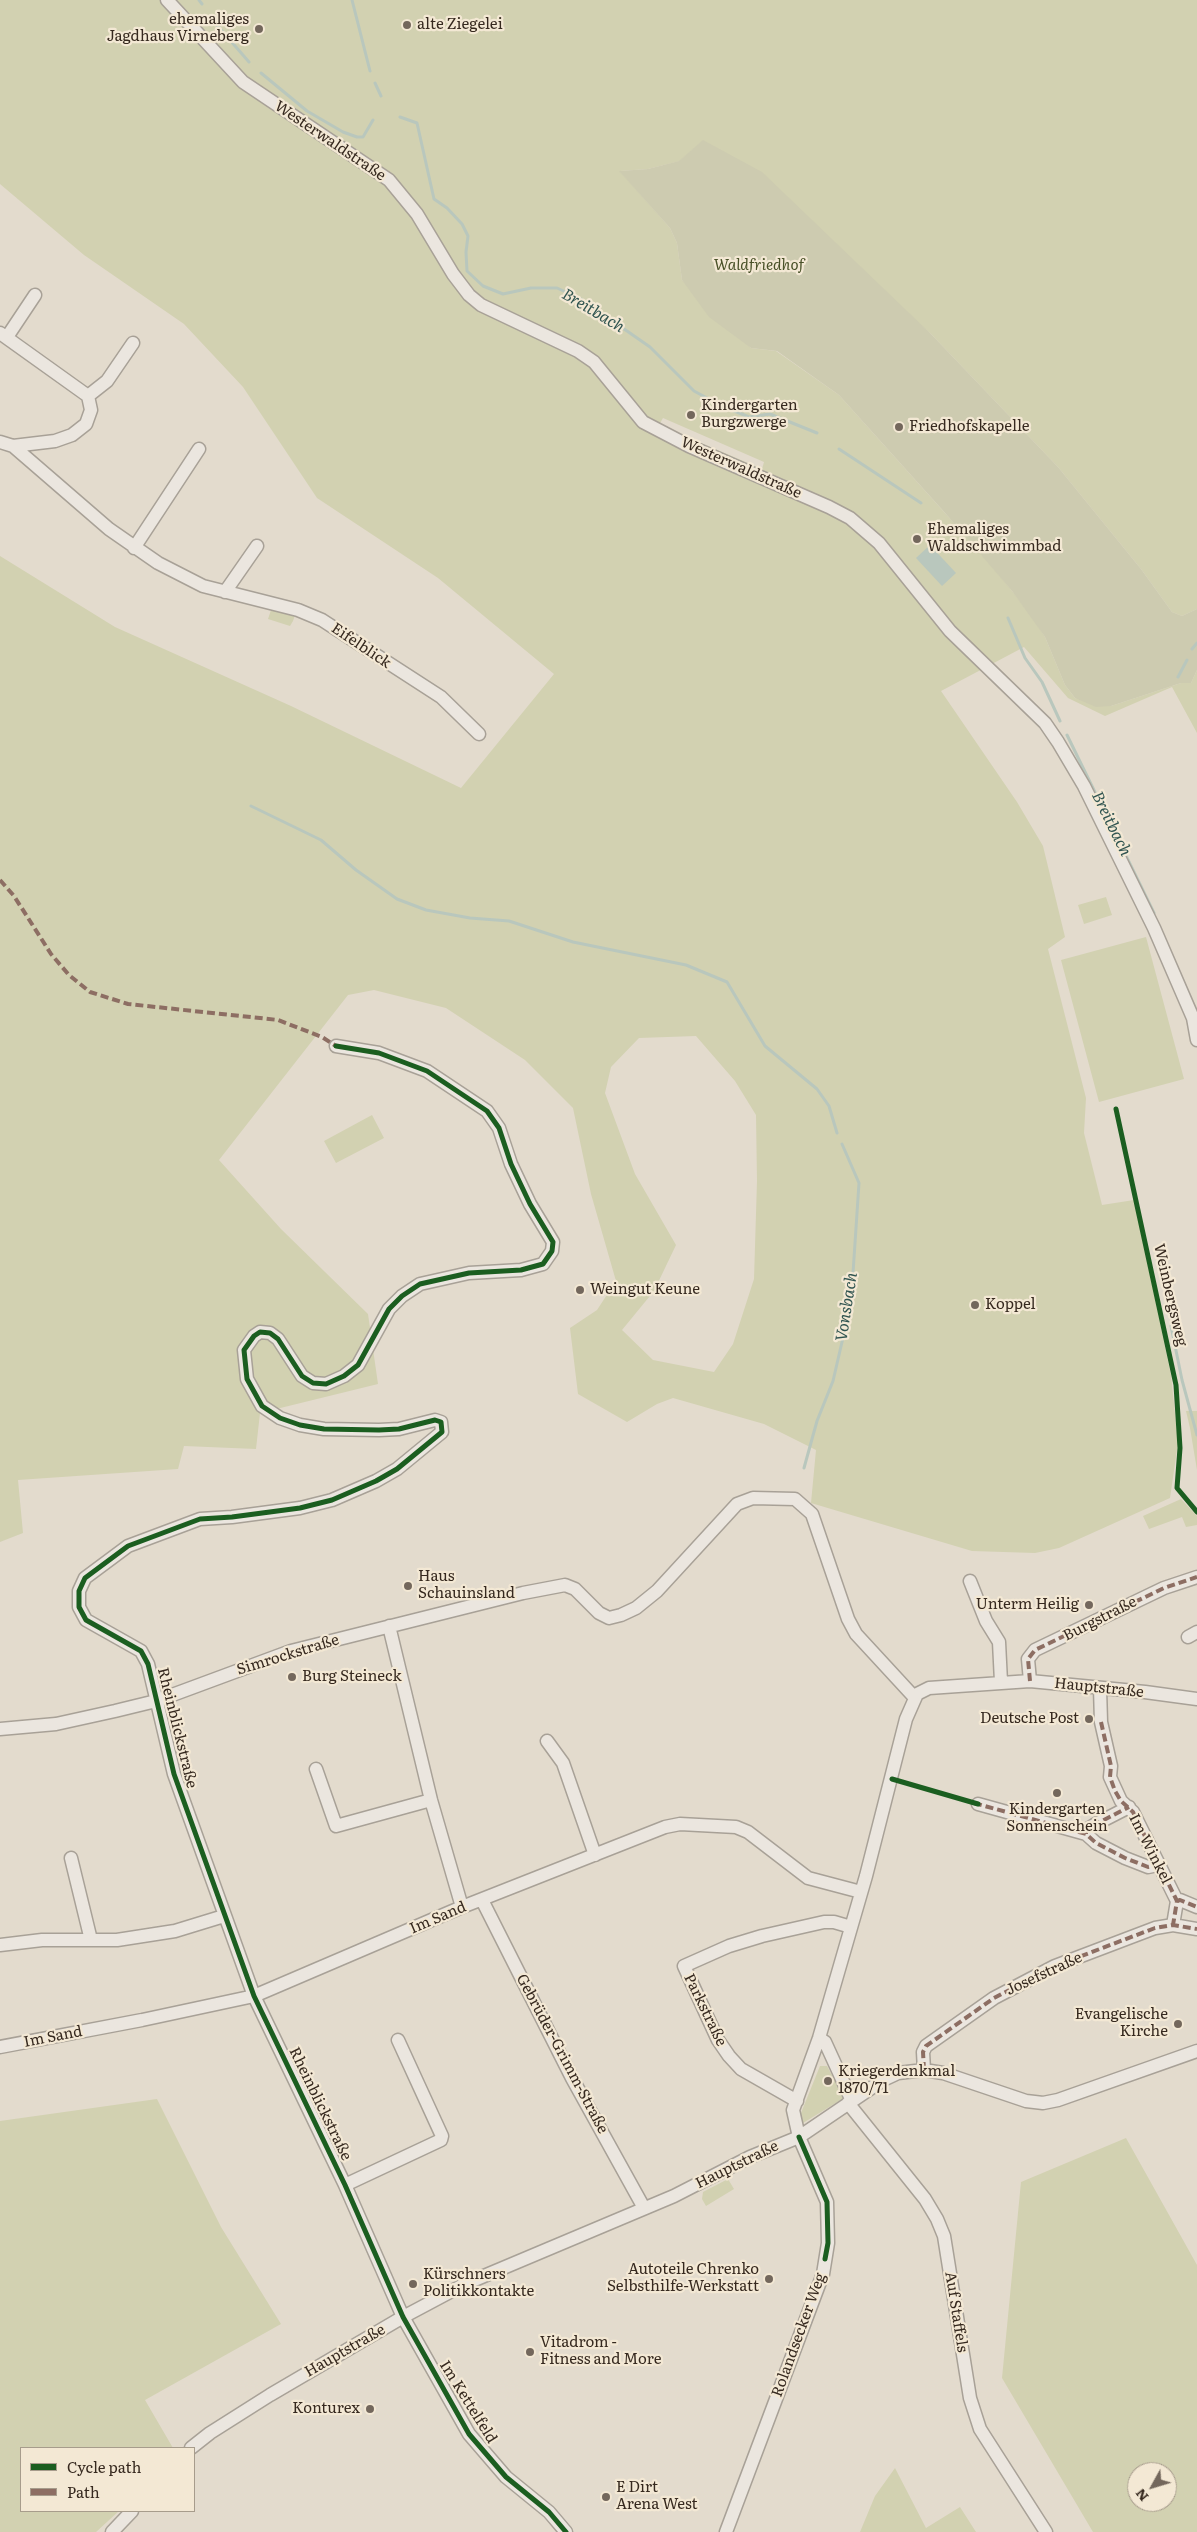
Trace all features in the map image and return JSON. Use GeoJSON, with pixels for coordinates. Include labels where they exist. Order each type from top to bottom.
{"type":"FeatureCollection","features":[{"type":"Feature","properties":{"kind":"street","name":"Westerwaldstraße"},"geometry":{"type":"LineString","coordinates":[[167,0],[243,82],[389,180],[417,214],[453,274],[469,295],[480,305],[578,351],[594,362],[643,422],[689,446],[761,475],[830,507],[850,518],[879,543],[950,631],[1045,724],[1058,742],[1084,786],[1154,928],[1193,1018],[1197,1040]]}},
{"type":"Feature","properties":{"kind":"street"},"geometry":{"type":"LineString","coordinates":[[0,442],[13,446],[55,441],[72,435],[86,424],[91,410],[88,396],[3,335],[35,295]]}},
{"type":"Feature","properties":{"kind":"street"},"geometry":{"type":"LineString","coordinates":[[88,396],[107,381],[133,343]]}},
{"type":"Feature","properties":{"kind":"street","name":"Eifelblick"},"geometry":{"type":"LineString","coordinates":[[13,446],[134,548],[158,563],[203,586],[298,610],[322,620],[441,697],[479,734]]}},
{"type":"Feature","properties":{"kind":"street"},"geometry":{"type":"LineString","coordinates":[[134,548],[199,449]]}},
{"type":"Feature","properties":{"kind":"street"},"geometry":{"type":"LineString","coordinates":[[225,592],[257,546]]}},
{"type":"Feature","properties":{"kind":"street","name":"Rheinblickstraße"},"geometry":{"type":"LineString","coordinates":[[336,1046],[379,1053],[426,1072],[487,1111],[499,1128],[511,1164],[530,1204],[554,1242],[552,1251],[543,1264],[528,1268],[496,1273],[468,1273],[420,1284],[402,1296],[389,1309],[358,1365],[344,1376],[326,1384],[313,1383],[302,1376],[278,1339],[270,1333],[260,1332],[248,1341],[244,1350],[247,1379],[262,1406],[280,1418],[300,1425],[324,1429],[379,1430],[399,1429],[435,1420],[441,1422],[442,1432],[397,1469],[353,1492],[300,1508],[232,1518],[200,1519],[128,1546],[86,1578],[79,1591],[79,1607],[86,1620],[141,1651],[148,1664],[174,1774],[254,1996],[345,2185],[403,2317]]}},
{"type":"Feature","properties":{"kind":"street","name":"Simrockstraße"},"geometry":{"type":"LineString","coordinates":[[0,1729],[56,1724],[156,1701],[291,1652],[389,1626],[565,1585],[577,1592],[590,1606],[609,1618],[636,1608],[657,1591],[737,1504],[753,1498],[795,1500],[812,1514],[848,1619],[856,1634],[915,1698]]}},
{"type":"Feature","properties":{"kind":"street","name":"Burgstraße"},"geometry":{"type":"LineString","coordinates":[[1030,1681],[1028,1659],[1035,1650],[1164,1588],[1197,1577]]}},
{"type":"Feature","properties":{"kind":"street"},"geometry":{"type":"LineString","coordinates":[[970,1581],[986,1622],[1000,1642],[1001,1682]]}},
{"type":"Feature","properties":{"kind":"street"},"geometry":{"type":"LineString","coordinates":[[389,1626],[431,1800],[462,1907]]}},
{"type":"Feature","properties":{"kind":"street","name":"Hauptstraße"},"geometry":{"type":"LineString","coordinates":[[915,1698],[917,1694],[929,1688],[1030,1681],[1197,1700]]}},
{"type":"Feature","properties":{"kind":"street","name":"Im Winkel"},"geometry":{"type":"LineString","coordinates":[[1100,1688],[1101,1722],[1111,1766],[1110,1777],[1121,1801],[1128,1807],[1176,1901],[1173,1925]]}},
{"type":"Feature","properties":{"kind":"street"},"geometry":{"type":"LineString","coordinates":[[799,2137],[794,2110],[819,2038],[861,1892],[906,1719],[915,1698]]}},
{"type":"Feature","properties":{"kind":"street"},"geometry":{"type":"LineString","coordinates":[[547,1741],[562,1763],[595,1855]]}},
{"type":"Feature","properties":{"kind":"street"},"geometry":{"type":"LineString","coordinates":[[316,1769],[336,1826],[431,1800]]}},
{"type":"Feature","properties":{"kind":"street"},"geometry":{"type":"LineString","coordinates":[[978,1804],[1086,1834],[1096,1844],[1125,1858],[1148,1867],[1158,1865]]}},
{"type":"Feature","properties":{"kind":"street"},"geometry":{"type":"LineString","coordinates":[[1086,1834],[1086,1830],[1128,1807]]}},
{"type":"Feature","properties":{"kind":"street","name":"Im Sand"},"geometry":{"type":"LineString","coordinates":[[0,2047],[254,1996],[462,1907],[665,1827],[680,1824],[736,1827],[748,1832],[808,1878],[861,1892]]}},
{"type":"Feature","properties":{"kind":"street"},"geometry":{"type":"LineString","coordinates":[[71,1858],[90,1940]]}},
{"type":"Feature","properties":{"kind":"street","name":"Gebrüder-Grimm-Straße"},"geometry":{"type":"LineString","coordinates":[[482,1900],[572,2078],[644,2208]]}},
{"type":"Feature","properties":{"kind":"street"},"geometry":{"type":"LineString","coordinates":[[1176,1901],[1180,1900],[1197,1907]]}},
{"type":"Feature","properties":{"kind":"street"},"geometry":{"type":"LineString","coordinates":[[0,1945],[42,1940],[117,1940],[175,1931],[224,1916]]}},
{"type":"Feature","properties":{"kind":"street","name":"Parkstraße"},"geometry":{"type":"LineString","coordinates":[[798,2101],[740,2069],[729,2056],[718,2040],[684,1966],[729,1946],[762,1936],[824,1922],[834,1922],[851,1927]]}},
{"type":"Feature","properties":{"kind":"street","name":"Josefstraße"},"geometry":{"type":"LineString","coordinates":[[924,2070],[926,2046],[994,1998],[1055,1966],[1155,1928],[1173,1925],[1197,1929]]}},
{"type":"Feature","properties":{"kind":"street","name":"Auf Staffels"},"geometry":{"type":"LineString","coordinates":[[819,2038],[825,2042],[850,2102],[937,2219],[944,2236],[970,2398],[980,2429],[1046,2532]]}},
{"type":"Feature","properties":{"kind":"street"},"geometry":{"type":"LineString","coordinates":[[345,2185],[441,2140],[442,2136],[398,2040]]}},
{"type":"Feature","properties":{"kind":"street","name":"Hauptstraße"},"geometry":{"type":"LineString","coordinates":[[192,2447],[210,2433],[270,2395],[403,2317],[485,2274],[704,2182],[775,2145],[799,2137],[883,2080],[898,2073],[924,2070],[943,2074],[1026,2101],[1043,2102],[1058,2100],[1197,2051]]}},
{"type":"Feature","properties":{"kind":"street","name":"Rolandsecker Weg"},"geometry":{"type":"LineString","coordinates":[[726,2532],[823,2274],[828,2243],[827,2202],[799,2137]]}},
{"type":"Feature","properties":{"kind":"street","name":"Im Kettelfeld"},"geometry":{"type":"LineString","coordinates":[[403,2317],[469,2434],[506,2477],[549,2512],[566,2532]]}},
{"type":"Feature","properties":{"kind":"street"},"geometry":{"type":"LineString","coordinates":[[112,2532],[131,2512]]}},
{"type":"Feature","properties":{"kind":"green space"},"geometry":{"type":"Polygon","coordinates":[[[0,0],[1197,0],[1197,609],[1182,616],[1172,612],[1141,569],[1058,467],[931,334],[703,141],[680,161],[648,169],[620,171],[670,228],[677,243],[682,280],[751,348],[776,351],[839,395],[989,562],[1032,616],[1045,637],[1065,685],[1075,698],[1111,706],[1181,683],[1191,683],[1197,670],[1197,733],[1172,687],[1105,716],[1068,698],[1024,647],[941,691],[1017,802],[1043,846],[1065,937],[1048,949],[1086,1098],[1084,1133],[1102,1205],[1134,1200],[1171,1375],[1178,1443],[1170,1498],[1059,1548],[1035,1553],[972,1551],[811,1503],[816,1450],[764,1424],[673,1398],[657,1404],[627,1422],[578,1394],[570,1328],[597,1310],[616,1281],[591,1194],[573,1108],[525,1060],[446,1008],[374,990],[348,995],[219,1160],[281,1229],[368,1314],[378,1384],[260,1413],[256,1449],[184,1446],[178,1469],[18,1480],[23,1533],[0,1542],[0,556],[115,627],[291,706],[461,788],[554,674],[438,578],[317,498],[243,387],[184,324],[84,255],[0,184],[0,0]],[[663,418],[659,425],[762,469],[764,462],[663,418]],[[696,1036],[639,1038],[611,1067],[605,1093],[635,1174],[676,1245],[654,1291],[622,1330],[653,1360],[714,1372],[733,1344],[754,1279],[757,1181],[756,1115],[735,1081],[696,1036]]]}},
{"type":"Feature","properties":{"kind":"green space","name":"Waldfriedhof"},"geometry":{"type":"Polygon","coordinates":[[[703,140],[762,172],[931,334],[1058,467],[1141,569],[1172,612],[1182,616],[1197,609],[1197,670],[1191,683],[1181,683],[1111,706],[1096,707],[1075,698],[1065,685],[1045,637],[1012,591],[839,395],[777,351],[751,348],[709,317],[682,280],[677,243],[670,228],[619,171],[648,169],[679,161],[703,140]]]}},
{"type":"Feature","properties":{"kind":"green space"},"geometry":{"type":"Polygon","coordinates":[[[271,610],[295,615],[290,626],[268,619],[271,610]]]}},
{"type":"Feature","properties":{"kind":"green space"},"geometry":{"type":"Polygon","coordinates":[[[1106,897],[1112,915],[1084,924],[1078,905],[1106,897]]]}},
{"type":"Feature","properties":{"kind":"green space"},"geometry":{"type":"Polygon","coordinates":[[[1146,937],[1184,1079],[1099,1102],[1061,960],[1146,937]]]}},
{"type":"Feature","properties":{"kind":"green space"},"geometry":{"type":"Polygon","coordinates":[[[372,1115],[384,1138],[336,1163],[324,1141],[372,1115]]]}},
{"type":"Feature","properties":{"kind":"green space"},"geometry":{"type":"Polygon","coordinates":[[[1186,1411],[1197,1411],[1197,1470],[1190,1428],[1186,1411]]]}},
{"type":"Feature","properties":{"kind":"green space"},"geometry":{"type":"Polygon","coordinates":[[[1181,1499],[1197,1516],[1197,1525],[1186,1527],[1182,1517],[1149,1529],[1143,1516],[1181,1499]]]}},
{"type":"Feature","properties":{"kind":"green space"},"geometry":{"type":"Polygon","coordinates":[[[820,2066],[827,2066],[844,2098],[803,2123],[799,2118],[820,2066]]]}},
{"type":"Feature","properties":{"kind":"green space"},"geometry":{"type":"Polygon","coordinates":[[[157,2099],[221,2227],[281,2324],[145,2400],[172,2447],[20,2447],[20,2512],[118,2512],[96,2532],[0,2532],[0,2121],[157,2099]]]}},
{"type":"Feature","properties":{"kind":"green space"},"geometry":{"type":"Polygon","coordinates":[[[1126,2138],[1197,2265],[1197,2532],[1093,2532],[1002,2378],[1021,2182],[1126,2138]]]}},
{"type":"Feature","properties":{"kind":"green space"},"geometry":{"type":"Polygon","coordinates":[[[728,2179],[734,2189],[706,2206],[702,2199],[703,2192],[728,2179]]]}},
{"type":"Feature","properties":{"kind":"green space"},"geometry":{"type":"Polygon","coordinates":[[[895,2468],[926,2528],[960,2507],[976,2532],[860,2532],[875,2496],[895,2468]]]}},
{"type":"Feature","properties":{"kind":"shaded area"},"geometry":{"type":"Polygon","coordinates":[[[930,545],[956,573],[942,586],[916,558],[930,545]]]}},
{"type":"Feature","properties":{"kind":"waterway","name":"Breitbach"},"geometry":{"type":"LineString","coordinates":[[199,0],[202,4]]}},
{"type":"Feature","properties":{"kind":"waterway","name":"Breitbach"},"geometry":{"type":"LineString","coordinates":[[352,0],[370,71]]}},
{"type":"Feature","properties":{"kind":"waterway","name":"Breitbach"},"geometry":{"type":"LineString","coordinates":[[216,24],[249,62]]}},
{"type":"Feature","properties":{"kind":"waterway","name":"Breitbach"},"geometry":{"type":"LineString","coordinates":[[261,73],[307,111],[343,132],[363,137],[373,120]]}},
{"type":"Feature","properties":{"kind":"waterway","name":"Breitbach"},"geometry":{"type":"LineString","coordinates":[[375,83],[381,96]]}},
{"type":"Feature","properties":{"kind":"waterway","name":"Breitbach"},"geometry":{"type":"LineString","coordinates":[[400,117],[417,123],[434,199],[447,208],[462,224],[468,236],[466,252],[467,271],[483,286],[503,294],[531,288],[557,288],[581,299],[650,347],[694,391],[722,406],[749,417],[770,414],[817,433]]}},
{"type":"Feature","properties":{"kind":"waterway","name":"Breitbach"},"geometry":{"type":"LineString","coordinates":[[839,449],[921,503]]}},
{"type":"Feature","properties":{"kind":"waterway","name":"Breitbach"},"geometry":{"type":"LineString","coordinates":[[1008,618],[1025,658],[1042,682],[1060,721]]}},
{"type":"Feature","properties":{"kind":"waterway"},"geometry":{"type":"LineString","coordinates":[[1192,649],[1197,643]]}},
{"type":"Feature","properties":{"kind":"waterway"},"geometry":{"type":"LineString","coordinates":[[1178,677],[1187,660]]}},
{"type":"Feature","properties":{"kind":"waterway","name":"Breitbach"},"geometry":{"type":"LineString","coordinates":[[1067,735],[1154,913]]}},
{"type":"Feature","properties":{"kind":"waterway"},"geometry":{"type":"LineString","coordinates":[[251,806],[321,840],[356,870],[397,899],[426,910],[470,918],[509,921],[573,942],[686,965],[727,982],[765,1046],[817,1089],[829,1106],[837,1133]]}},
{"type":"Feature","properties":{"kind":"waterway","name":"Vonsbach"},"geometry":{"type":"LineString","coordinates":[[804,1468],[817,1421],[833,1381],[851,1303],[859,1183],[842,1144]]}},
{"type":"Feature","properties":{"kind":"waterway","name":"Breitbach"},"geometry":{"type":"LineString","coordinates":[[1171,1326],[1182,1380],[1197,1435]]}},
{"type":"Feature","properties":{"kind":"marked path"},"geometry":{"type":"LineString","coordinates":[[0,880],[14,896],[51,954],[69,975],[90,992],[128,1004],[278,1020],[322,1037],[336,1046]]}},
{"type":"Feature","properties":{"kind":"marked path"},"geometry":{"type":"LineString","coordinates":[[1030,1681],[1028,1659],[1035,1650],[1164,1588],[1197,1577]]}},
{"type":"Feature","properties":{"kind":"marked path"},"geometry":{"type":"LineString","coordinates":[[1101,1722],[1111,1766],[1110,1777],[1115,1791],[1121,1801],[1133,1812],[1177,1901],[1173,1925]]}},
{"type":"Feature","properties":{"kind":"marked path"},"geometry":{"type":"LineString","coordinates":[[974,1803],[1086,1834],[1096,1843],[1125,1858],[1148,1867],[1158,1865]]}},
{"type":"Feature","properties":{"kind":"marked path"},"geometry":{"type":"LineString","coordinates":[[1086,1834],[1086,1830],[1129,1807]]}},
{"type":"Feature","properties":{"kind":"marked path"},"geometry":{"type":"LineString","coordinates":[[1177,1901],[1180,1900],[1197,1907]]}},
{"type":"Feature","properties":{"kind":"marked path"},"geometry":{"type":"LineString","coordinates":[[924,2070],[923,2052],[926,2046],[994,1998],[1055,1966],[1155,1928],[1173,1925],[1197,1929]]}},
{"type":"Feature","properties":{"kind":"cycle path"},"geometry":{"type":"LineString","coordinates":[[336,1046],[379,1053],[427,1071],[487,1111],[499,1128],[511,1164],[530,1204],[553,1242],[552,1251],[543,1264],[521,1270],[469,1273],[420,1284],[402,1296],[389,1309],[358,1365],[344,1376],[326,1384],[313,1383],[302,1376],[278,1339],[270,1333],[260,1332],[254,1336],[244,1350],[247,1379],[262,1406],[280,1418],[300,1425],[324,1429],[379,1430],[399,1429],[435,1420],[441,1422],[442,1432],[397,1469],[376,1481],[332,1500],[300,1508],[232,1517],[200,1519],[128,1546],[85,1578],[79,1591],[79,1607],[86,1620],[141,1651],[148,1664],[174,1774],[254,1996],[345,2185],[403,2317],[469,2434],[506,2477],[549,2512],[566,2532]]}},
{"type":"Feature","properties":{"kind":"cycle path","name":"Weinbergsweg"},"geometry":{"type":"LineString","coordinates":[[1116,1109],[1176,1385],[1180,1448],[1177,1488],[1197,1512]]}},
{"type":"Feature","properties":{"kind":"cycle path"},"geometry":{"type":"LineString","coordinates":[[892,1779],[978,1804]]}},
{"type":"Feature","properties":{"kind":"cycle path"},"geometry":{"type":"LineString","coordinates":[[799,2137],[827,2202],[828,2243],[825,2259]]}},
{"type":"Feature","properties":{"kind":"place","name":"alte Ziegelei"},"geometry":{"type":"Point","coordinates":[407,25]}},
{"type":"Feature","properties":{"kind":"place","name":"ehemaliges Jagdhaus Virneberg"},"geometry":{"type":"Point","coordinates":[259,29]}},
{"type":"Feature","properties":{"kind":"place","name":"Kindergarten Burgzwerge"},"geometry":{"type":"Point","coordinates":[691,415]}},
{"type":"Feature","properties":{"kind":"place","name":"Friedhofskapelle"},"geometry":{"type":"Point","coordinates":[899,427]}},
{"type":"Feature","properties":{"kind":"place","name":"Ehemaliges Waldschwimmbad"},"geometry":{"type":"Point","coordinates":[917,539]}},
{"type":"Feature","properties":{"kind":"place","name":"Weingut Keune"},"geometry":{"type":"Point","coordinates":[580,1290]}},
{"type":"Feature","properties":{"kind":"place","name":"Koppel"},"geometry":{"type":"Point","coordinates":[975,1305]}},
{"type":"Feature","properties":{"kind":"place","name":"Haus Schauinsland"},"geometry":{"type":"Point","coordinates":[408,1586]}},
{"type":"Feature","properties":{"kind":"place","name":"Unterm Heilig"},"geometry":{"type":"Point","coordinates":[1089,1605]}},
{"type":"Feature","properties":{"kind":"place","name":"Burg Steineck"},"geometry":{"type":"Point","coordinates":[292,1677]}},
{"type":"Feature","properties":{"kind":"place","name":"Deutsche Post"},"geometry":{"type":"Point","coordinates":[1089,1719]}},
{"type":"Feature","properties":{"kind":"place","name":"Kindergarten Sonnenschein"},"geometry":{"type":"Point","coordinates":[1057,1793]}},
{"type":"Feature","properties":{"kind":"place","name":"Evangelische Kirche"},"geometry":{"type":"Point","coordinates":[1178,2024]}},
{"type":"Feature","properties":{"kind":"place","name":"Kriegerdenkmal 1870/71"},"geometry":{"type":"Point","coordinates":[828,2081]}},
{"type":"Feature","properties":{"kind":"place","name":"Autoteile Chrenko Selbsthilfe-Werkstatt"},"geometry":{"type":"Point","coordinates":[769,2279]}},
{"type":"Feature","properties":{"kind":"place","name":"Kürschners Politikkontakte"},"geometry":{"type":"Point","coordinates":[413,2284]}},
{"type":"Feature","properties":{"kind":"place","name":"Vitadrom - Fitness and More"},"geometry":{"type":"Point","coordinates":[530,2352]}},
{"type":"Feature","properties":{"kind":"place","name":"Konturex"},"geometry":{"type":"Point","coordinates":[370,2409]}},
{"type":"Feature","properties":{"kind":"place","name":"E Dirt Arena West"},"geometry":{"type":"Point","coordinates":[606,2497]}}]}
